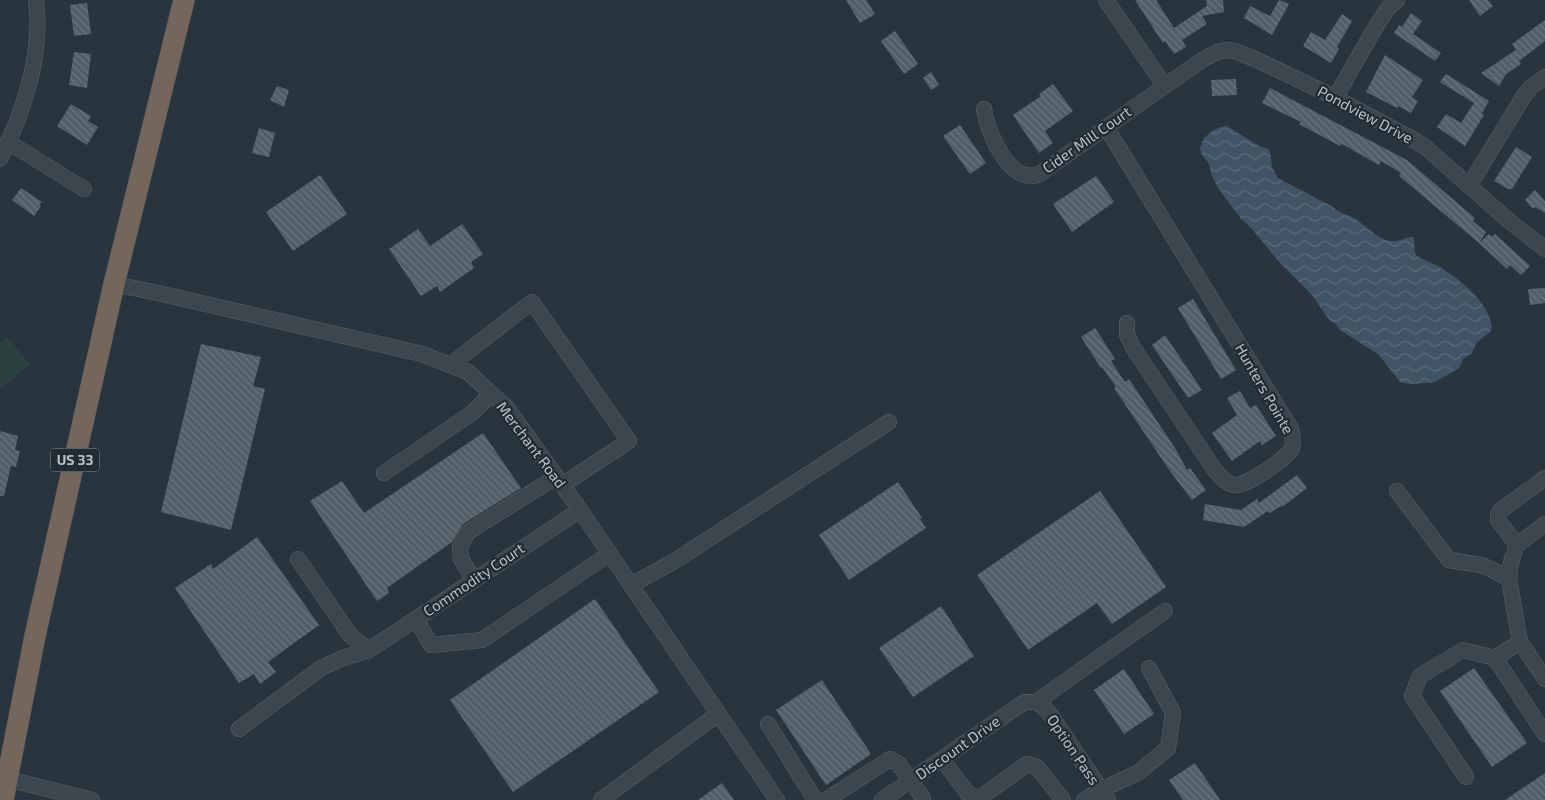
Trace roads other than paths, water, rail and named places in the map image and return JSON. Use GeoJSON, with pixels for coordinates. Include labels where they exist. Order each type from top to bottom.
{"type":"FeatureCollection","features":[{"type":"Feature","properties":{"kind":"highway","name":"US 33"},"geometry":{"type":"LineString","coordinates":[[3,800],[35,636],[114,284],[184,0]]}},
{"type":"Feature","properties":{"kind":"street"},"geometry":{"type":"LineString","coordinates":[[0,158],[19,116],[34,66],[36,0]]}},
{"type":"Feature","properties":{"kind":"street"},"geometry":{"type":"LineString","coordinates":[[1106,0],[1164,85]]}},
{"type":"Feature","properties":{"kind":"street"},"geometry":{"type":"LineString","coordinates":[[1335,98],[1388,8],[1397,0]]}},
{"type":"Feature","properties":{"kind":"street","name":"Pondview Drive"},"geometry":{"type":"LineString","coordinates":[[1164,85],[1217,52],[1225,50],[1235,51],[1254,59],[1335,98],[1424,146],[1508,220],[1545,249]]}},
{"type":"Feature","properties":{"kind":"street"},"geometry":{"type":"LineString","coordinates":[[1469,186],[1525,94],[1532,86],[1545,77]]}},
{"type":"Feature","properties":{"kind":"street","name":"Cider Mill Court"},"geometry":{"type":"LineString","coordinates":[[984,109],[988,128],[1006,160],[1015,170],[1030,176],[1038,175],[1164,85]]}},
{"type":"Feature","properties":{"kind":"street","name":"Hunters Pointe"},"geometry":{"type":"LineString","coordinates":[[1106,127],[1291,429],[1292,446],[1288,453],[1248,482],[1241,485],[1228,483],[1214,468],[1134,349],[1128,335],[1127,323]]}},
{"type":"Feature","properties":{"kind":"street"},"geometry":{"type":"LineString","coordinates":[[8,142],[84,189]]}},
{"type":"Feature","properties":{"kind":"street","name":"Merchant Road"},"geometry":{"type":"LineString","coordinates":[[114,284],[422,354],[468,372],[507,408],[580,510],[777,800]]}},
{"type":"Feature","properties":{"kind":"street"},"geometry":{"type":"LineString","coordinates":[[450,365],[532,302],[629,441],[559,481],[530,493],[468,532],[460,546],[461,559],[474,580]]}},
{"type":"Feature","properties":{"kind":"street"},"geometry":{"type":"LineString","coordinates":[[384,472],[472,413],[491,394]]}},
{"type":"Feature","properties":{"kind":"street"},"geometry":{"type":"LineString","coordinates":[[631,586],[673,562],[889,422]]}},
{"type":"Feature","properties":{"kind":"street"},"geometry":{"type":"LineString","coordinates":[[1517,545],[1498,520],[1498,515],[1500,511],[1545,478]]}},
{"type":"Feature","properties":{"kind":"street"},"geometry":{"type":"LineString","coordinates":[[1397,491],[1449,560],[1481,565],[1509,579]]}},
{"type":"Feature","properties":{"kind":"street","name":"Commodity Court"},"geometry":{"type":"LineString","coordinates":[[239,729],[321,668],[343,658],[369,650],[580,510]]}},
{"type":"Feature","properties":{"kind":"street"},"geometry":{"type":"LineString","coordinates":[[1545,524],[1517,545],[1511,562],[1509,579],[1520,642],[1545,679]]}},
{"type":"Feature","properties":{"kind":"street"},"geometry":{"type":"LineString","coordinates":[[416,619],[430,645],[482,640],[609,554]]}},
{"type":"Feature","properties":{"kind":"street"},"geometry":{"type":"LineString","coordinates":[[298,559],[350,635],[369,650]]}},
{"type":"Feature","properties":{"kind":"street","name":"Discount Drive"},"geometry":{"type":"LineString","coordinates":[[882,800],[1017,707],[1025,702],[1036,702],[1165,610]]}},
{"type":"Feature","properties":{"kind":"street"},"geometry":{"type":"LineString","coordinates":[[1495,658],[1520,642]]}},
{"type":"Feature","properties":{"kind":"street"},"geometry":{"type":"LineString","coordinates":[[1466,777],[1412,696],[1420,676],[1463,650],[1495,658],[1545,734]]}},
{"type":"Feature","properties":{"kind":"street"},"geometry":{"type":"LineString","coordinates":[[1084,800],[1104,795],[1139,772],[1168,748],[1173,713],[1149,668]]}},
{"type":"Feature","properties":{"kind":"street","name":"Option Pass"},"geometry":{"type":"LineString","coordinates":[[1036,702],[1045,708],[1052,717],[1104,795]]}},
{"type":"Feature","properties":{"kind":"street"},"geometry":{"type":"LineString","coordinates":[[600,800],[718,714]]}},
{"type":"Feature","properties":{"kind":"street"},"geometry":{"type":"LineString","coordinates":[[768,724],[814,800]]}},
{"type":"Feature","properties":{"kind":"street"},"geometry":{"type":"LineString","coordinates":[[942,758],[968,794],[980,798],[1028,764],[1037,767],[1063,800]]}},
{"type":"Feature","properties":{"kind":"street"},"geometry":{"type":"LineString","coordinates":[[826,800],[890,759],[899,764],[923,798],[922,800]]}},
{"type":"Feature","properties":{"kind":"street"},"geometry":{"type":"LineString","coordinates":[[7,779],[63,796],[92,800]]}},
{"type":"Feature","properties":{"kind":"water"},"geometry":{"type":"Polygon","coordinates":[[[1227,126],[1259,146],[1268,149],[1272,167],[1278,178],[1354,218],[1382,238],[1397,241],[1413,237],[1416,255],[1446,271],[1472,292],[1485,308],[1492,327],[1490,332],[1477,342],[1472,353],[1463,359],[1459,368],[1435,382],[1409,384],[1400,382],[1379,355],[1340,330],[1336,324],[1330,321],[1311,294],[1279,262],[1252,229],[1241,219],[1218,188],[1209,164],[1201,153],[1200,148],[1204,138],[1212,131],[1227,126]]]}}]}
